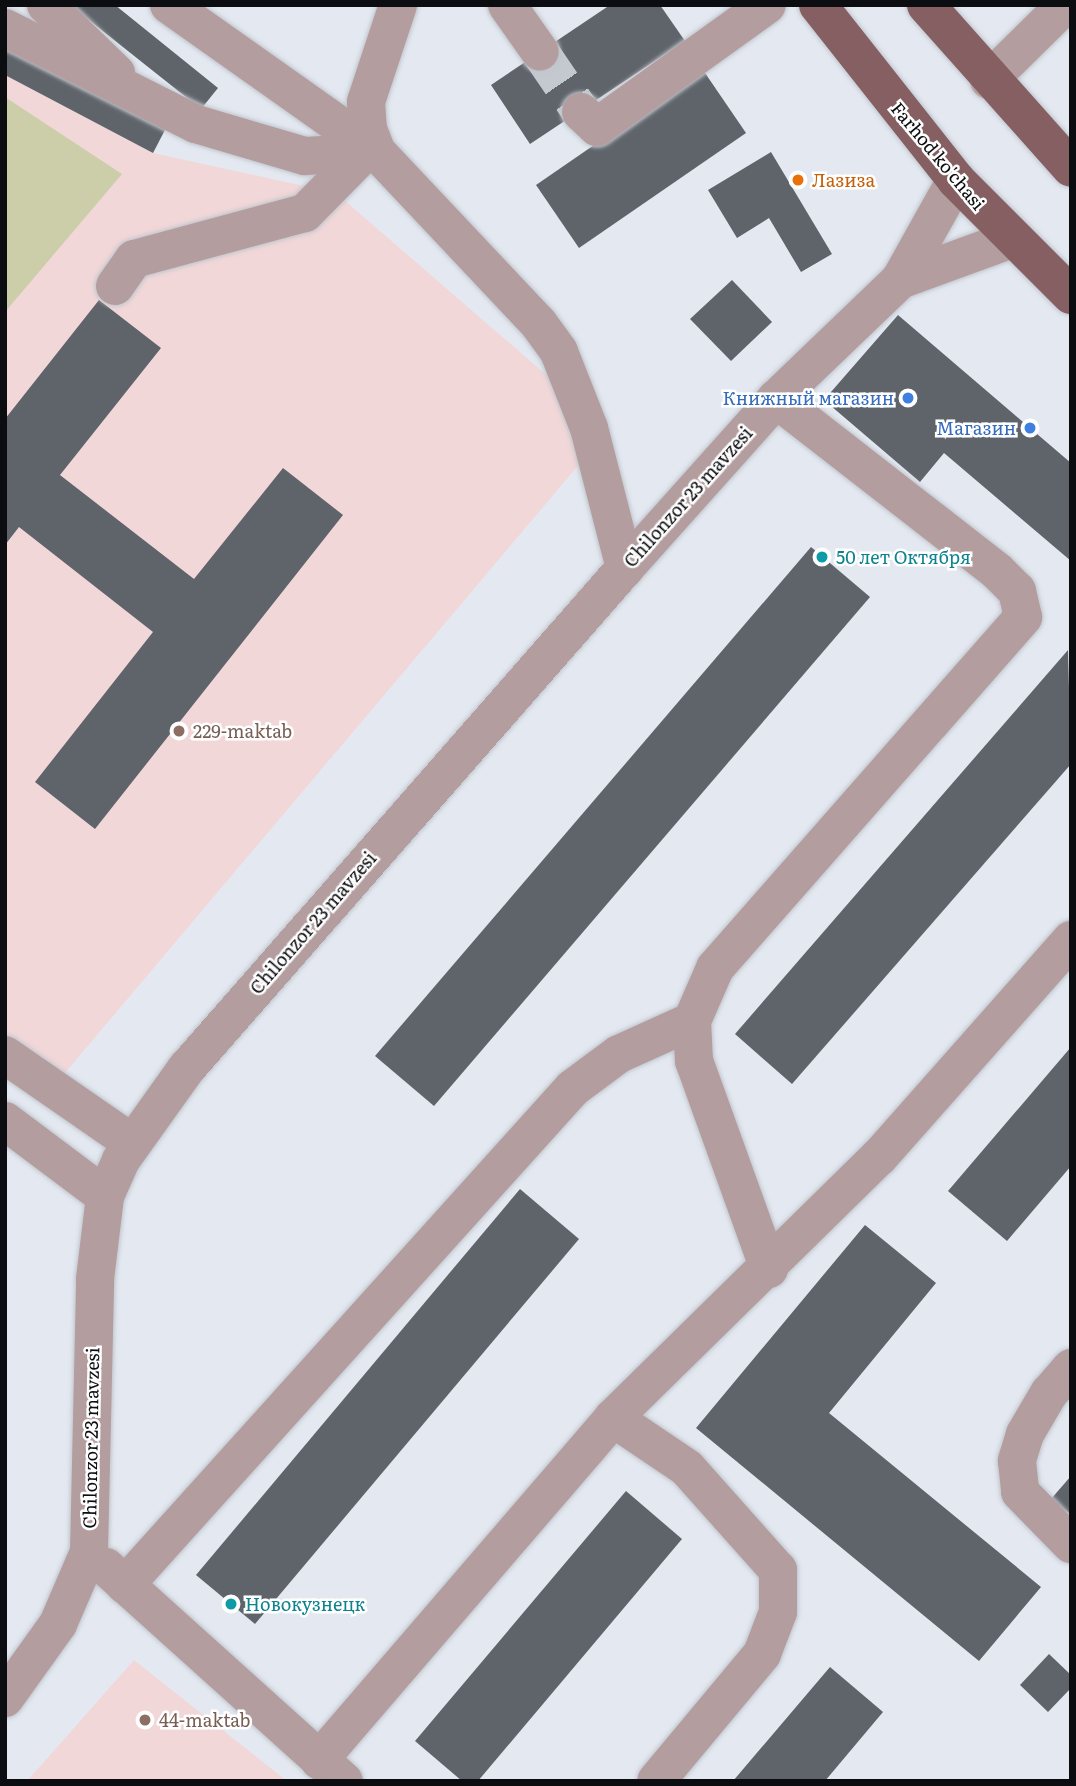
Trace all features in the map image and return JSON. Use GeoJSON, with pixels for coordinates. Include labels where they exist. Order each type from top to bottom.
{"type":"FeatureCollection","features":[{"type":"Feature","properties":{"kind":"main road","name":"Farhod ko'chasi"},"geometry":{"type":"LineString","coordinates":[[818,5],[956,180],[1012,239],[1071,295]]}},
{"type":"Feature","properties":{"kind":"main road"},"geometry":{"type":"LineString","coordinates":[[926,5],[989,80],[1071,168]]}},
{"type":"Feature","properties":{"kind":"street"},"geometry":{"type":"LineString","coordinates":[[47,5],[137,94]]}},
{"type":"Feature","properties":{"kind":"street"},"geometry":{"type":"LineString","coordinates":[[169,5],[371,152],[539,324],[559,352],[589,428],[625,568]]}},
{"type":"Feature","properties":{"kind":"street"},"geometry":{"type":"LineString","coordinates":[[371,152],[366,102],[398,5]]}},
{"type":"Feature","properties":{"kind":"street"},"geometry":{"type":"LineString","coordinates":[[507,5],[540,52]]}},
{"type":"Feature","properties":{"kind":"street"},"geometry":{"type":"LineString","coordinates":[[581,112],[597,127],[767,5]]}},
{"type":"Feature","properties":{"kind":"street"},"geometry":{"type":"LineString","coordinates":[[989,80],[1065,5]]}},
{"type":"Feature","properties":{"kind":"street"},"geometry":{"type":"LineString","coordinates":[[5,27],[196,124],[305,156],[371,152]]}},
{"type":"Feature","properties":{"kind":"street"},"geometry":{"type":"LineString","coordinates":[[115,286],[134,259],[305,213],[371,152]]}},
{"type":"Feature","properties":{"kind":"street","name":"Chilonzor 23 mavzesi"},"geometry":{"type":"LineString","coordinates":[[5,1698],[58,1624],[89,1552],[95,1279],[105,1196],[132,1143],[186,1069],[625,568],[776,399],[900,280],[956,180]]}},
{"type":"Feature","properties":{"kind":"street","name":"Chilonzor 23 mavzesi"},"geometry":{"type":"LineString","coordinates":[[900,280],[1012,239]]}},
{"type":"Feature","properties":{"kind":"street"},"geometry":{"type":"LineString","coordinates":[[769,1269],[694,1061],[692,1021],[715,968],[1023,617],[1017,591],[997,571],[776,399]]}},
{"type":"Feature","properties":{"kind":"street"},"geometry":{"type":"LineString","coordinates":[[89,1552],[331,1770],[614,1418],[769,1269],[879,1157],[1071,940]]}},
{"type":"Feature","properties":{"kind":"street"},"geometry":{"type":"LineString","coordinates":[[125,1585],[573,1088],[619,1054],[692,1021]]}},
{"type":"Feature","properties":{"kind":"street"},"geometry":{"type":"LineString","coordinates":[[5,1055],[132,1143]]}},
{"type":"Feature","properties":{"kind":"street"},"geometry":{"type":"LineString","coordinates":[[5,1121],[105,1196]]}},
{"type":"Feature","properties":{"kind":"street"},"geometry":{"type":"LineString","coordinates":[[1071,1368],[1049,1393],[1025,1434],[1017,1461],[1020,1492],[1071,1544]]}},
{"type":"Feature","properties":{"kind":"street"},"geometry":{"type":"LineString","coordinates":[[614,1418],[687,1468],[778,1570],[778,1612],[762,1654],[656,1781]]}},
{"type":"Feature","properties":{"kind":"shaded area","name":"229-maktab"},"geometry":{"type":"Polygon","coordinates":[[[5,75],[153,153],[336,193],[609,429],[59,1080],[5,1033],[5,75]]]}},
{"type":"Feature","properties":{"kind":"shaded area","name":"44-maktab"},"geometry":{"type":"Polygon","coordinates":[[[134,1660],[287,1781],[27,1781],[134,1660]]]}},
{"type":"Feature","properties":{"kind":"green space"},"geometry":{"type":"Polygon","coordinates":[[[5,97],[122,174],[5,312],[5,97]]]}},
{"type":"Feature","properties":{"kind":"building"},"geometry":{"type":"Polygon","coordinates":[[[70,5],[115,5],[218,88],[201,109],[70,5]]]}},
{"type":"Feature","properties":{"kind":"building"},"geometry":{"type":"Polygon","coordinates":[[[610,5],[660,5],[685,41],[530,144],[491,85],[610,5]]]}},
{"type":"Feature","properties":{"kind":"building"},"geometry":{"type":"Polygon","coordinates":[[[5,43],[166,128],[153,153],[5,75],[5,43]]]}},
{"type":"Feature","properties":{"kind":"building"},"geometry":{"type":"Polygon","coordinates":[[[703,70],[746,133],[579,248],[536,185],[703,70]]]}},
{"type":"Feature","properties":{"kind":"building"},"geometry":{"type":"Polygon","coordinates":[[[771,152],[832,254],[801,272],[769,218],[737,238],[708,190],[771,152]]]}},
{"type":"Feature","properties":{"kind":"building"},"geometry":{"type":"Polygon","coordinates":[[[732,280],[772,322],[731,361],[690,319],[732,280]]]}},
{"type":"Feature","properties":{"kind":"building"},"geometry":{"type":"Polygon","coordinates":[[[99,300],[161,348],[60,475],[194,579],[283,468],[343,515],[95,829],[35,782],[153,632],[19,527],[5,545],[5,419],[99,300]]]}},
{"type":"Feature","properties":{"kind":"building"},"geometry":{"type":"Polygon","coordinates":[[[898,315],[1071,463],[1071,561],[944,453],[920,482],[824,400],[898,315]]]}},
{"type":"Feature","properties":{"kind":"building"},"geometry":{"type":"Polygon","coordinates":[[[811,547],[870,597],[434,1106],[375,1056],[811,547]]]}},
{"type":"Feature","properties":{"kind":"building"},"geometry":{"type":"Polygon","coordinates":[[[1068,650],[1071,764],[792,1084],[735,1034],[1068,650]]]}},
{"type":"Feature","properties":{"kind":"building"},"geometry":{"type":"Polygon","coordinates":[[[1071,1047],[1071,1166],[1007,1241],[948,1191],[1071,1047]]]}},
{"type":"Feature","properties":{"kind":"building"},"geometry":{"type":"Polygon","coordinates":[[[520,1189],[579,1239],[255,1624],[196,1575],[520,1189]]]}},
{"type":"Feature","properties":{"kind":"building"},"geometry":{"type":"Polygon","coordinates":[[[865,1225],[936,1283],[829,1413],[1041,1587],[979,1661],[696,1428],[865,1225]]]}},
{"type":"Feature","properties":{"kind":"building"},"geometry":{"type":"Polygon","coordinates":[[[1071,1476],[1071,1515],[1051,1499],[1071,1476]]]}},
{"type":"Feature","properties":{"kind":"building"},"geometry":{"type":"Polygon","coordinates":[[[626,1491],[682,1539],[478,1781],[462,1781],[415,1741],[626,1491]]]}},
{"type":"Feature","properties":{"kind":"building"},"geometry":{"type":"Polygon","coordinates":[[[1049,1654],[1071,1675],[1071,1688],[1048,1712],[1020,1685],[1049,1654]]]}},
{"type":"Feature","properties":{"kind":"building"},"geometry":{"type":"Polygon","coordinates":[[[830,1667],[883,1712],[825,1781],[733,1781],[830,1667]]]}},
{"type":"Feature","properties":{"kind":"tunnel"},"geometry":{"type":"LineString","coordinates":[[540,52],[581,112]]}},
{"type":"Feature","properties":{"kind":"place","name":"Лазиза"},"geometry":{"type":"Point","coordinates":[798,180]}},
{"type":"Feature","properties":{"kind":"place","name":"Книжный магазин"},"geometry":{"type":"Point","coordinates":[908,398]}},
{"type":"Feature","properties":{"kind":"place","name":"Магазин"},"geometry":{"type":"Point","coordinates":[1030,428]}},
{"type":"Feature","properties":{"kind":"place","name":"50 лет Октября"},"geometry":{"type":"Point","coordinates":[822,557]}},
{"type":"Feature","properties":{"kind":"place","name":"229-maktab"},"geometry":{"type":"Point","coordinates":[179,731]}},
{"type":"Feature","properties":{"kind":"place","name":"Новокузнецк"},"geometry":{"type":"Point","coordinates":[231,1604]}},
{"type":"Feature","properties":{"kind":"place","name":"44-maktab"},"geometry":{"type":"Point","coordinates":[145,1720]}}]}
